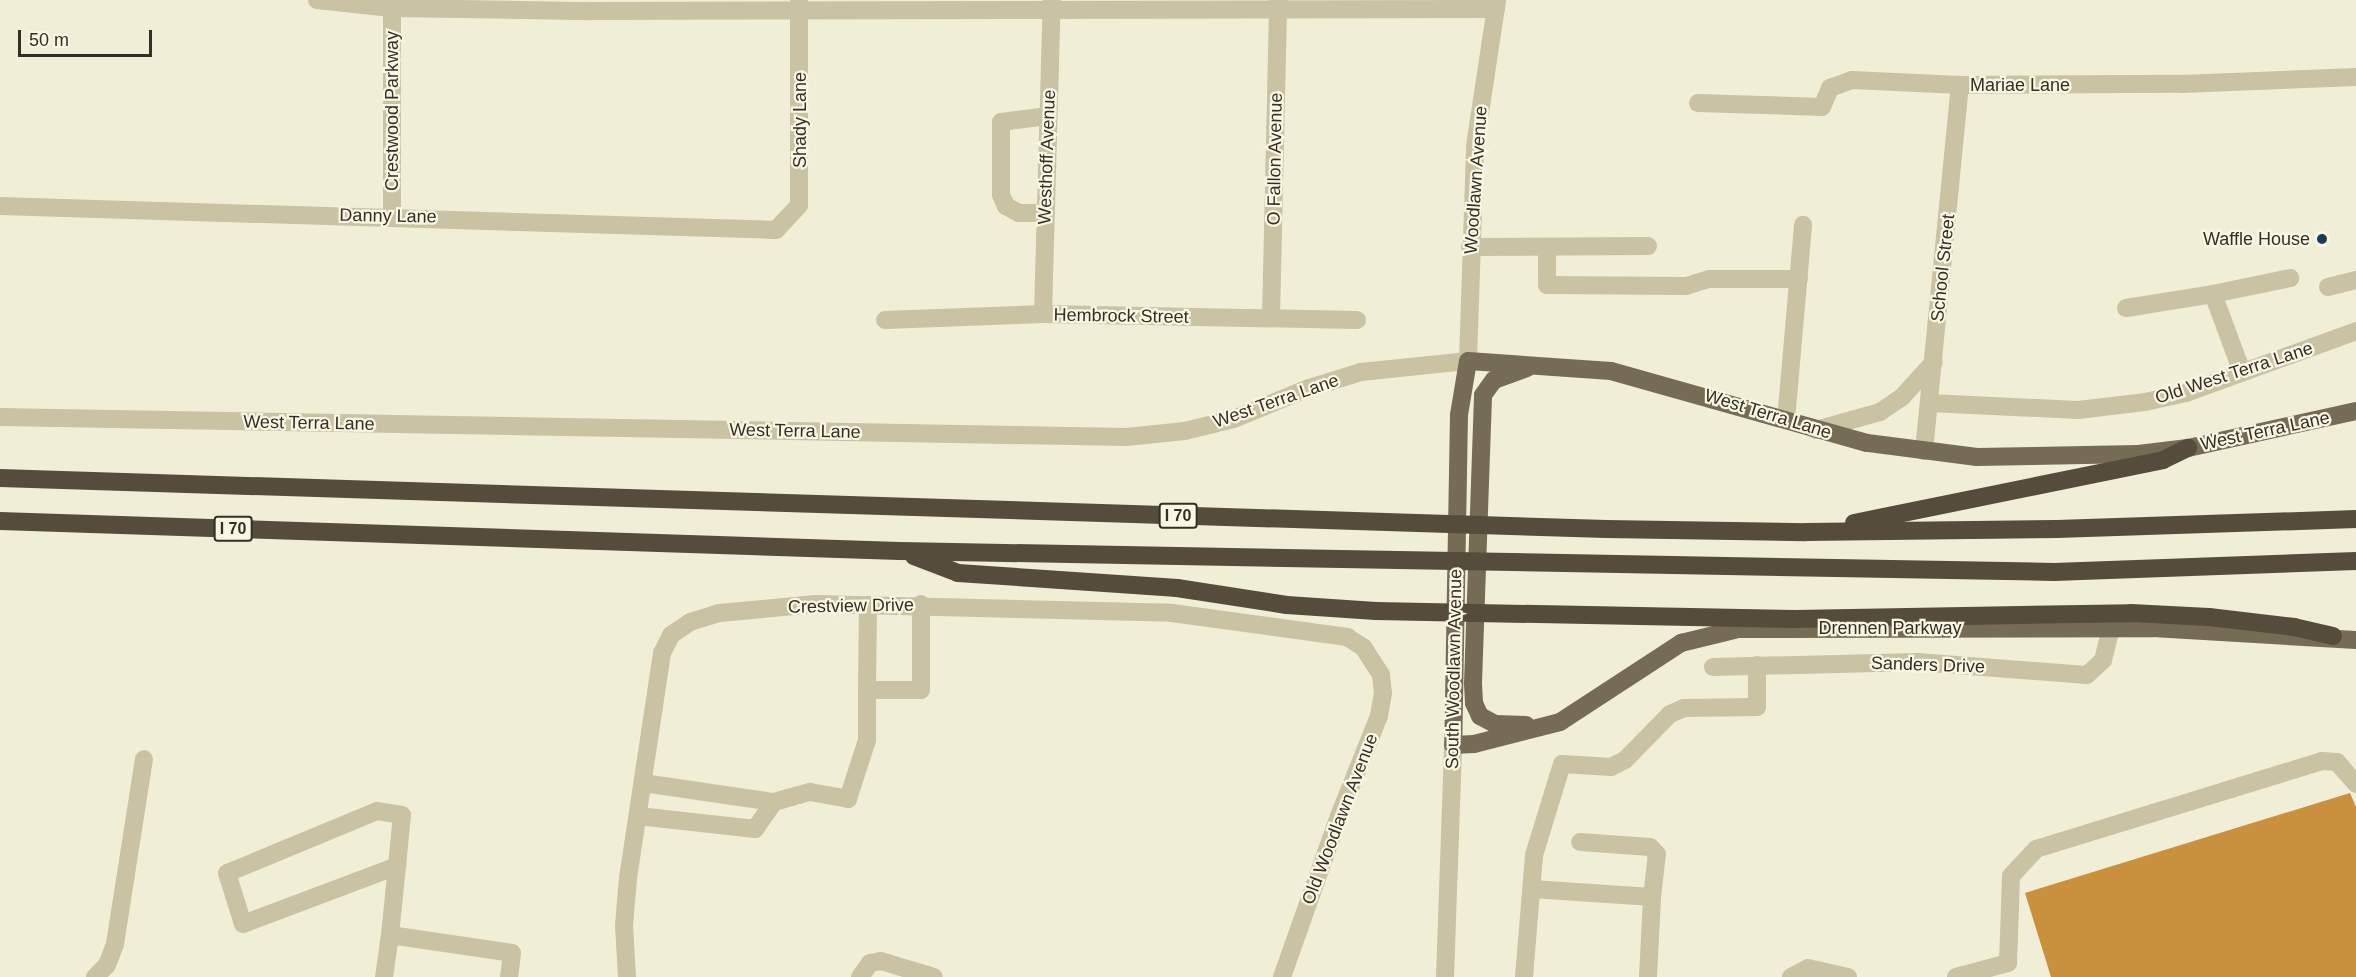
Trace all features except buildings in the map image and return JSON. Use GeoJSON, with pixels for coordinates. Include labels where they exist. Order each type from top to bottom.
{"type":"FeatureCollection","features":[{"type":"Feature","properties":{"kind":"highway"},"geometry":{"type":"LineString","coordinates":[[1806,532],[2163,460],[2188,448]]}},
{"type":"Feature","properties":{"kind":"highway","name":"I 70"},"geometry":{"type":"LineString","coordinates":[[0,478],[1412,524],[1806,532],[2356,519]]}},
{"type":"Feature","properties":{"kind":"highway","name":"I 70"},"geometry":{"type":"LineString","coordinates":[[0,521],[900,551],[2054,572],[2356,561]]}},
{"type":"Feature","properties":{"kind":"highway"},"geometry":{"type":"LineString","coordinates":[[900,551],[958,573],[1177,588],[1287,605],[1376,611],[1783,619],[2131,613],[2209,616],[2294,627],[2333,636]]}},
{"type":"Feature","properties":{"kind":"main road","name":"West Terra Lane"},"geometry":{"type":"LineString","coordinates":[[1468,361],[1611,371],[1676,386],[1816,430],[1924,451],[1977,457],[2098,456],[2188,448],[2356,411]]}},
{"type":"Feature","properties":{"kind":"main road","name":"South Woodlawn Avenue"},"geometry":{"type":"LineString","coordinates":[[1453,745],[1459,415],[1468,361]]}},
{"type":"Feature","properties":{"kind":"main road"},"geometry":{"type":"LineString","coordinates":[[1537,365],[1494,380],[1483,395],[1480,414],[1474,703],[1480,716],[1495,724],[1512,726],[1560,722]]}},
{"type":"Feature","properties":{"kind":"main road","name":"Drennen Parkway"},"geometry":{"type":"LineString","coordinates":[[1453,745],[1474,744],[1560,722],[1662,654],[1712,633],[2111,628],[2333,636],[2356,640]]}},
{"type":"Feature","properties":{"kind":"street"},"geometry":{"type":"LineString","coordinates":[[317,0],[392,8],[592,5],[1496,4]]}},
{"type":"Feature","properties":{"kind":"street","name":"Westhoff Avenue"},"geometry":{"type":"LineString","coordinates":[[1043,314],[1051,4]]}},
{"type":"Feature","properties":{"kind":"street","name":"O Fallon Avenue"},"geometry":{"type":"LineString","coordinates":[[1271,318],[1278,4]]}},
{"type":"Feature","properties":{"kind":"street","name":"Woodlawn Avenue"},"geometry":{"type":"LineString","coordinates":[[1468,361],[1475,146],[1496,4]]}},
{"type":"Feature","properties":{"kind":"street","name":"Shady Lane"},"geometry":{"type":"LineString","coordinates":[[776,230],[799,205],[799,6]]}},
{"type":"Feature","properties":{"kind":"street","name":"Crestwood Parkway"},"geometry":{"type":"LineString","coordinates":[[392,8],[392,215]]}},
{"type":"Feature","properties":{"kind":"street","name":"Mariae Lane"},"geometry":{"type":"LineString","coordinates":[[1698,103],[1822,107],[1830,87],[1852,80],[1960,85],[2182,84],[2356,77]]}},
{"type":"Feature","properties":{"kind":"street","name":"School Street"},"geometry":{"type":"LineString","coordinates":[[1924,451],[1960,85]]}},
{"type":"Feature","properties":{"kind":"street"},"geometry":{"type":"LineString","coordinates":[[1045,213],[1019,213],[1006,206],[1001,195],[1001,122],[1047,116]]}},
{"type":"Feature","properties":{"kind":"street","name":"Danny Lane"},"geometry":{"type":"LineString","coordinates":[[0,206],[147,213],[392,215],[776,230]]}},
{"type":"Feature","properties":{"kind":"street"},"geometry":{"type":"LineString","coordinates":[[1786,420],[1803,225]]}},
{"type":"Feature","properties":{"kind":"street"},"geometry":{"type":"LineString","coordinates":[[1470,248],[1648,246]]}},
{"type":"Feature","properties":{"kind":"street"},"geometry":{"type":"LineString","coordinates":[[1546,247],[1547,285],[1686,286],[1709,279],[1798,279]]}},
{"type":"Feature","properties":{"kind":"street"},"geometry":{"type":"LineString","coordinates":[[2126,308],[2213,294],[2290,278]]}},
{"type":"Feature","properties":{"kind":"street"},"geometry":{"type":"LineString","coordinates":[[2328,287],[2356,280]]}},
{"type":"Feature","properties":{"kind":"street"},"geometry":{"type":"LineString","coordinates":[[2213,294],[2242,372]]}},
{"type":"Feature","properties":{"kind":"street","name":"Hembrock Street"},"geometry":{"type":"LineString","coordinates":[[885,320],[1043,314],[1357,320]]}},
{"type":"Feature","properties":{"kind":"street","name":"Old West Terra Lane"},"geometry":{"type":"LineString","coordinates":[[1930,403],[2078,410],[2145,402],[2242,372],[2356,331]]}},
{"type":"Feature","properties":{"kind":"street","name":"West Terra Lane"},"geometry":{"type":"LineString","coordinates":[[0,417],[1126,437],[1185,431],[1234,419],[1309,388],[1361,372],[1468,361]]}},
{"type":"Feature","properties":{"kind":"street"},"geometry":{"type":"LineString","coordinates":[[1816,430],[1880,412],[1902,397],[1934,362]]}},
{"type":"Feature","properties":{"kind":"street","name":"Crestview Drive"},"geometry":{"type":"LineString","coordinates":[[627,977],[624,925],[662,653],[671,635],[690,622],[720,613],[816,604],[921,604],[1172,613],[1271,624],[1347,637],[1373,660]]}},
{"type":"Feature","properties":{"kind":"street"},"geometry":{"type":"LineString","coordinates":[[867,690],[921,690],[921,604]]}},
{"type":"Feature","properties":{"kind":"street"},"geometry":{"type":"LineString","coordinates":[[643,783],[774,801],[810,792],[848,799],[867,740],[868,605]]}},
{"type":"Feature","properties":{"kind":"street","name":"Sanders Drive"},"geometry":{"type":"LineString","coordinates":[[1713,666],[1918,662],[2087,675],[2103,660],[2111,628]]}},
{"type":"Feature","properties":{"kind":"street","name":"Old Woodlawn Avenue"},"geometry":{"type":"LineString","coordinates":[[1282,977],[1339,816],[1379,716],[1383,693],[1373,660]]}},
{"type":"Feature","properties":{"kind":"street"},"geometry":{"type":"LineString","coordinates":[[1524,977],[1534,855],[1562,764],[1611,767],[1625,760],[1670,714],[1684,708],[1757,707],[1757,665]]}},
{"type":"Feature","properties":{"kind":"street","name":"South Woodlawn Avenue"},"geometry":{"type":"LineString","coordinates":[[1445,977],[1453,745]]}},
{"type":"Feature","properties":{"kind":"street"},"geometry":{"type":"LineString","coordinates":[[95,977],[107,965],[115,944],[144,759]]}},
{"type":"Feature","properties":{"kind":"street"},"geometry":{"type":"LineString","coordinates":[[1956,977],[2007,963],[2011,876],[2036,849],[2322,761],[2337,762],[2356,784]]}},
{"type":"Feature","properties":{"kind":"street"},"geometry":{"type":"LineString","coordinates":[[638,816],[755,829],[774,801]]}},
{"type":"Feature","properties":{"kind":"street"},"geometry":{"type":"LineString","coordinates":[[384,977],[402,815],[377,811],[227,873],[243,924],[396,866]]}},
{"type":"Feature","properties":{"kind":"street"},"geometry":{"type":"LineString","coordinates":[[1580,842],[1650,847],[1657,854],[1652,897],[1648,977]]}},
{"type":"Feature","properties":{"kind":"street"},"geometry":{"type":"LineString","coordinates":[[1532,889],[1652,897]]}},
{"type":"Feature","properties":{"kind":"street"},"geometry":{"type":"LineString","coordinates":[[390,935],[512,953],[509,977]]}},
{"type":"Feature","properties":{"kind":"street"},"geometry":{"type":"LineString","coordinates":[[860,977],[870,963],[881,961],[934,977]]}},
{"type":"Feature","properties":{"kind":"street"},"geometry":{"type":"LineString","coordinates":[[1791,977],[1808,968],[1848,977]]}},
{"type":"Feature","properties":{"kind":"place","name":"Waffle House"},"geometry":{"type":"Point","coordinates":[2322,239]}}]}
